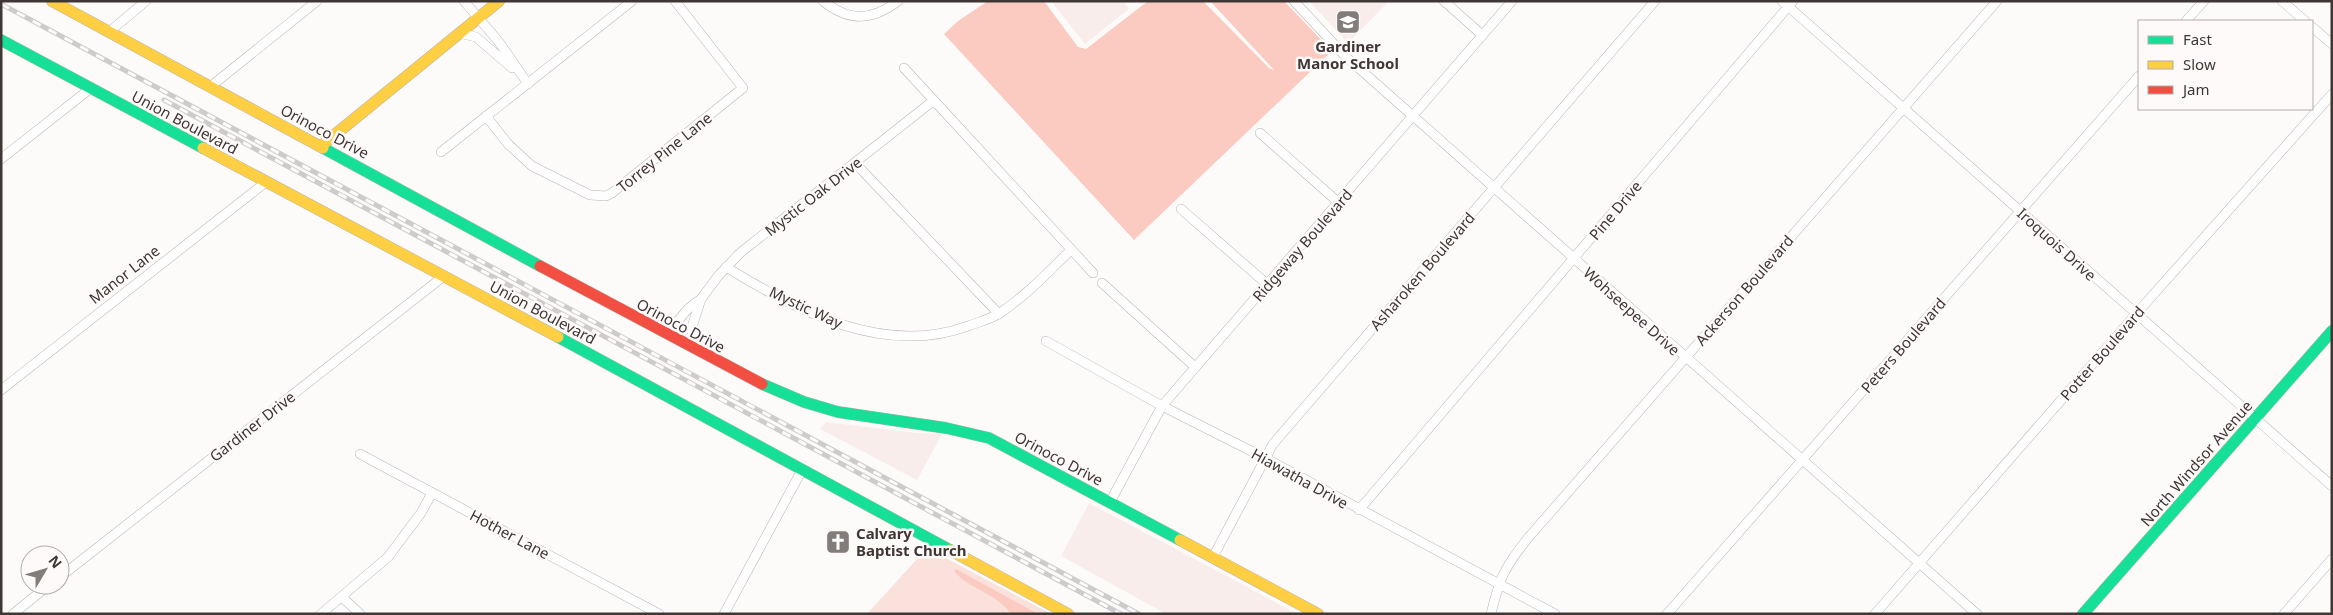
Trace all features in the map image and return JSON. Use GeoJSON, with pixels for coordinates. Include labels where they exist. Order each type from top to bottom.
{"type":"FeatureCollection","features":[{"type":"Feature","properties":{"kind":"street","name":"Orinoco Drive"},"geometry":{"type":"LineString","coordinates":[[52,1],[649,325],[767,386],[817,407],[869,417],[962,429],[990,438],[1318,614]]}},
{"type":"Feature","properties":{"kind":"street"},"geometry":{"type":"LineString","coordinates":[[109,32],[146,1]]}},
{"type":"Feature","properties":{"kind":"street"},"geometry":{"type":"LineString","coordinates":[[210,86],[317,1]]}},
{"type":"Feature","properties":{"kind":"street"},"geometry":{"type":"LineString","coordinates":[[464,1],[499,42],[525,81]]}},
{"type":"Feature","properties":{"kind":"street"},"geometry":{"type":"LineString","coordinates":[[321,146],[499,1]]}},
{"type":"Feature","properties":{"kind":"street"},"geometry":{"type":"LineString","coordinates":[[442,152],[525,81],[632,1]]}},
{"type":"Feature","properties":{"kind":"street","name":"Torrey Pine Lane"},"geometry":{"type":"LineString","coordinates":[[486,116],[508,144],[532,166],[583,192],[597,196],[606,196],[612,193],[743,88],[675,1]]}},
{"type":"Feature","properties":{"kind":"street"},"geometry":{"type":"LineString","coordinates":[[823,1],[834,10],[851,16],[868,18],[887,10],[898,1]]}},
{"type":"Feature","properties":{"kind":"street","name":"Wohseepee Drive"},"geometry":{"type":"LineString","coordinates":[[1294,1],[1346,56],[1685,358],[1977,614]]}},
{"type":"Feature","properties":{"kind":"street"},"geometry":{"type":"LineString","coordinates":[[1444,1],[1482,35]]}},
{"type":"Feature","properties":{"kind":"street","name":"Ridgeway Boulevard"},"geometry":{"type":"LineString","coordinates":[[1110,502],[1162,406],[1512,1]]}},
{"type":"Feature","properties":{"kind":"street","name":"Asharoken Boulevard"},"geometry":{"type":"LineString","coordinates":[[1213,557],[1272,444],[1655,1]]}},
{"type":"Feature","properties":{"kind":"street","name":"Ackerson Boulevard"},"geometry":{"type":"LineString","coordinates":[[1491,614],[1498,583],[1508,563],[1528,538],[1997,1]]}},
{"type":"Feature","properties":{"kind":"street"},"geometry":{"type":"LineString","coordinates":[[2187,20],[2204,1]]}},
{"type":"Feature","properties":{"kind":"street"},"geometry":{"type":"LineString","coordinates":[[2282,1],[2304,20]]}},
{"type":"Feature","properties":{"kind":"street","name":"Iroquois Drive"},"geometry":{"type":"LineString","coordinates":[[1788,3],[1904,109],[2332,486]]}},
{"type":"Feature","properties":{"kind":"street","name":"Pine Drive"},"geometry":{"type":"LineString","coordinates":[[1359,510],[1788,3]]}},
{"type":"Feature","properties":{"kind":"street"},"geometry":{"type":"LineString","coordinates":[[2313,28],[2332,44]]}},
{"type":"Feature","properties":{"kind":"street"},"geometry":{"type":"LineString","coordinates":[[459,33],[476,37],[525,81]]}},
{"type":"Feature","properties":{"kind":"street","name":"Union Boulevard"},"geometry":{"type":"LineString","coordinates":[[1,40],[444,276],[1068,614]]}},
{"type":"Feature","properties":{"kind":"street"},"geometry":{"type":"LineString","coordinates":[[904,68],[1093,273]]}},
{"type":"Feature","properties":{"kind":"street","name":"Peters Boulevard"},"geometry":{"type":"LineString","coordinates":[[1667,614],[2138,77]]}},
{"type":"Feature","properties":{"kind":"street"},"geometry":{"type":"LineString","coordinates":[[1,159],[91,88]]}},
{"type":"Feature","properties":{"kind":"street","name":"Potter Boulevard"},"geometry":{"type":"LineString","coordinates":[[1875,614],[2136,314],[2332,94]]}},
{"type":"Feature","properties":{"kind":"street","name":"Mystic Oak Drive"},"geometry":{"type":"LineString","coordinates":[[649,325],[665,328],[678,324],[688,309],[701,299],[726,267],[740,253],[933,101]]}},
{"type":"Feature","properties":{"kind":"street"},"geometry":{"type":"LineString","coordinates":[[1260,133],[1338,202]]}},
{"type":"Feature","properties":{"kind":"street"},"geometry":{"type":"LineString","coordinates":[[855,163],[999,314]]}},
{"type":"Feature","properties":{"kind":"street","name":"Manor Lane"},"geometry":{"type":"LineString","coordinates":[[1,390],[266,182]]}},
{"type":"Feature","properties":{"kind":"street"},"geometry":{"type":"LineString","coordinates":[[1180,209],[1268,284]]}},
{"type":"Feature","properties":{"kind":"street","name":"Mystic Way"},"geometry":{"type":"LineString","coordinates":[[726,267],[801,308],[841,325],[881,335],[917,338],[952,332],[999,314],[1030,291],[1071,250]]}},
{"type":"Feature","properties":{"kind":"street","name":"Gardiner Drive"},"geometry":{"type":"LineString","coordinates":[[70,569],[444,276]]}},
{"type":"Feature","properties":{"kind":"street"},"geometry":{"type":"LineString","coordinates":[[1102,283],[1196,367]]}},
{"type":"Feature","properties":{"kind":"street","name":"Mystic Oak Drive"},"geometry":{"type":"LineString","coordinates":[[701,299],[692,335],[698,344],[716,361]]}},
{"type":"Feature","properties":{"kind":"street","name":"North Windsor Avenue"},"geometry":{"type":"LineString","coordinates":[[2083,614],[2332,331]]}},
{"type":"Feature","properties":{"kind":"street","name":"Hiawatha Drive"},"geometry":{"type":"LineString","coordinates":[[1046,341],[1162,406],[1265,458],[1555,614]]}},
{"type":"Feature","properties":{"kind":"street","name":"Hother Lane"},"geometry":{"type":"LineString","coordinates":[[360,454],[659,614]]}},
{"type":"Feature","properties":{"kind":"street"},"geometry":{"type":"LineString","coordinates":[[724,614],[802,470]]}},
{"type":"Feature","properties":{"kind":"street"},"geometry":{"type":"LineString","coordinates":[[321,614],[388,558],[432,493]]}},
{"type":"Feature","properties":{"kind":"street"},"geometry":{"type":"LineString","coordinates":[[2284,614],[2332,560]]}},
{"type":"Feature","properties":{"kind":"street"},"geometry":{"type":"LineString","coordinates":[[13,614],[37,595]]}},
{"type":"Feature","properties":{"kind":"street"},"geometry":{"type":"LineString","coordinates":[[342,597],[360,614]]}},
{"type":"Feature","properties":{"kind":"shaded area"},"geometry":{"type":"Polygon","coordinates":[[[988,1],[1044,1],[1078,47],[1086,49],[1148,1],[1203,1],[1269,68],[1274,70],[1210,1],[1284,1],[1332,51],[1134,240],[944,34],[958,21],[988,1]]]}},
{"type":"Feature","properties":{"kind":"shaded area"},"geometry":{"type":"Polygon","coordinates":[[[1051,1],[1123,1],[1129,9],[1085,44],[1051,1]]]}},
{"type":"Feature","properties":{"kind":"shaded area","name":"Gardiner Manor School"},"geometry":{"type":"Polygon","coordinates":[[[1309,1],[1389,1],[1348,43],[1309,1]]]}},
{"type":"Feature","properties":{"kind":"shaded area"},"geometry":{"type":"Polygon","coordinates":[[[826,422],[916,433],[942,434],[917,480],[820,429],[826,422]]]}},
{"type":"Feature","properties":{"kind":"shaded area"},"geometry":{"type":"Polygon","coordinates":[[[1089,503],[1297,614],[1166,614],[1061,556],[1089,503]]]}},
{"type":"Feature","properties":{"kind":"shaded area"},"geometry":{"type":"Polygon","coordinates":[[[927,548],[1051,614],[867,614],[927,548]]]}},
{"type":"Feature","properties":{"kind":"shaded area"},"geometry":{"type":"Polygon","coordinates":[[[956,569],[1038,614],[1011,614],[997,600],[964,581],[954,570],[956,569]]]}},
{"type":"Feature","properties":{"kind":"railway"},"geometry":{"type":"LineString","coordinates":[[1,4],[1139,614]]}},
{"type":"Feature","properties":{"kind":"railway"},"geometry":{"type":"LineString","coordinates":[[164,100],[1121,614]]}},
{"type":"Feature","properties":{"kind":"traffic: fast"},"geometry":{"type":"LineString","coordinates":[[1,40],[203,148]]}},
{"type":"Feature","properties":{"kind":"traffic: fast"},"geometry":{"type":"LineString","coordinates":[[323,148],[540,266]]}},
{"type":"Feature","properties":{"kind":"traffic: fast"},"geometry":{"type":"LineString","coordinates":[[2083,614],[2332,331]]}},
{"type":"Feature","properties":{"kind":"traffic: fast"},"geometry":{"type":"LineString","coordinates":[[558,337],[950,550]]}},
{"type":"Feature","properties":{"kind":"traffic: fast"},"geometry":{"type":"LineString","coordinates":[[762,384],[804,402],[838,412],[946,428],[989,438],[1180,540]]}},
{"type":"Feature","properties":{"kind":"traffic: slow"},"geometry":{"type":"LineString","coordinates":[[52,1],[323,148]]}},
{"type":"Feature","properties":{"kind":"traffic: slow"},"geometry":{"type":"LineString","coordinates":[[321,146],[499,1]]}},
{"type":"Feature","properties":{"kind":"traffic: slow"},"geometry":{"type":"LineString","coordinates":[[203,148],[558,337]]}},
{"type":"Feature","properties":{"kind":"traffic: slow"},"geometry":{"type":"LineString","coordinates":[[1180,540],[1318,614]]}},
{"type":"Feature","properties":{"kind":"traffic: slow"},"geometry":{"type":"LineString","coordinates":[[950,550],[1068,614]]}},
{"type":"Feature","properties":{"kind":"traffic: jam"},"geometry":{"type":"LineString","coordinates":[[540,266],[762,384]]}},
{"type":"Feature","properties":{"kind":"place","name":"Gardiner Manor School"},"geometry":{"type":"Point","coordinates":[1348,22]}},
{"type":"Feature","properties":{"kind":"place","name":"Calvary Baptist Church"},"geometry":{"type":"Point","coordinates":[838,542]}}]}
